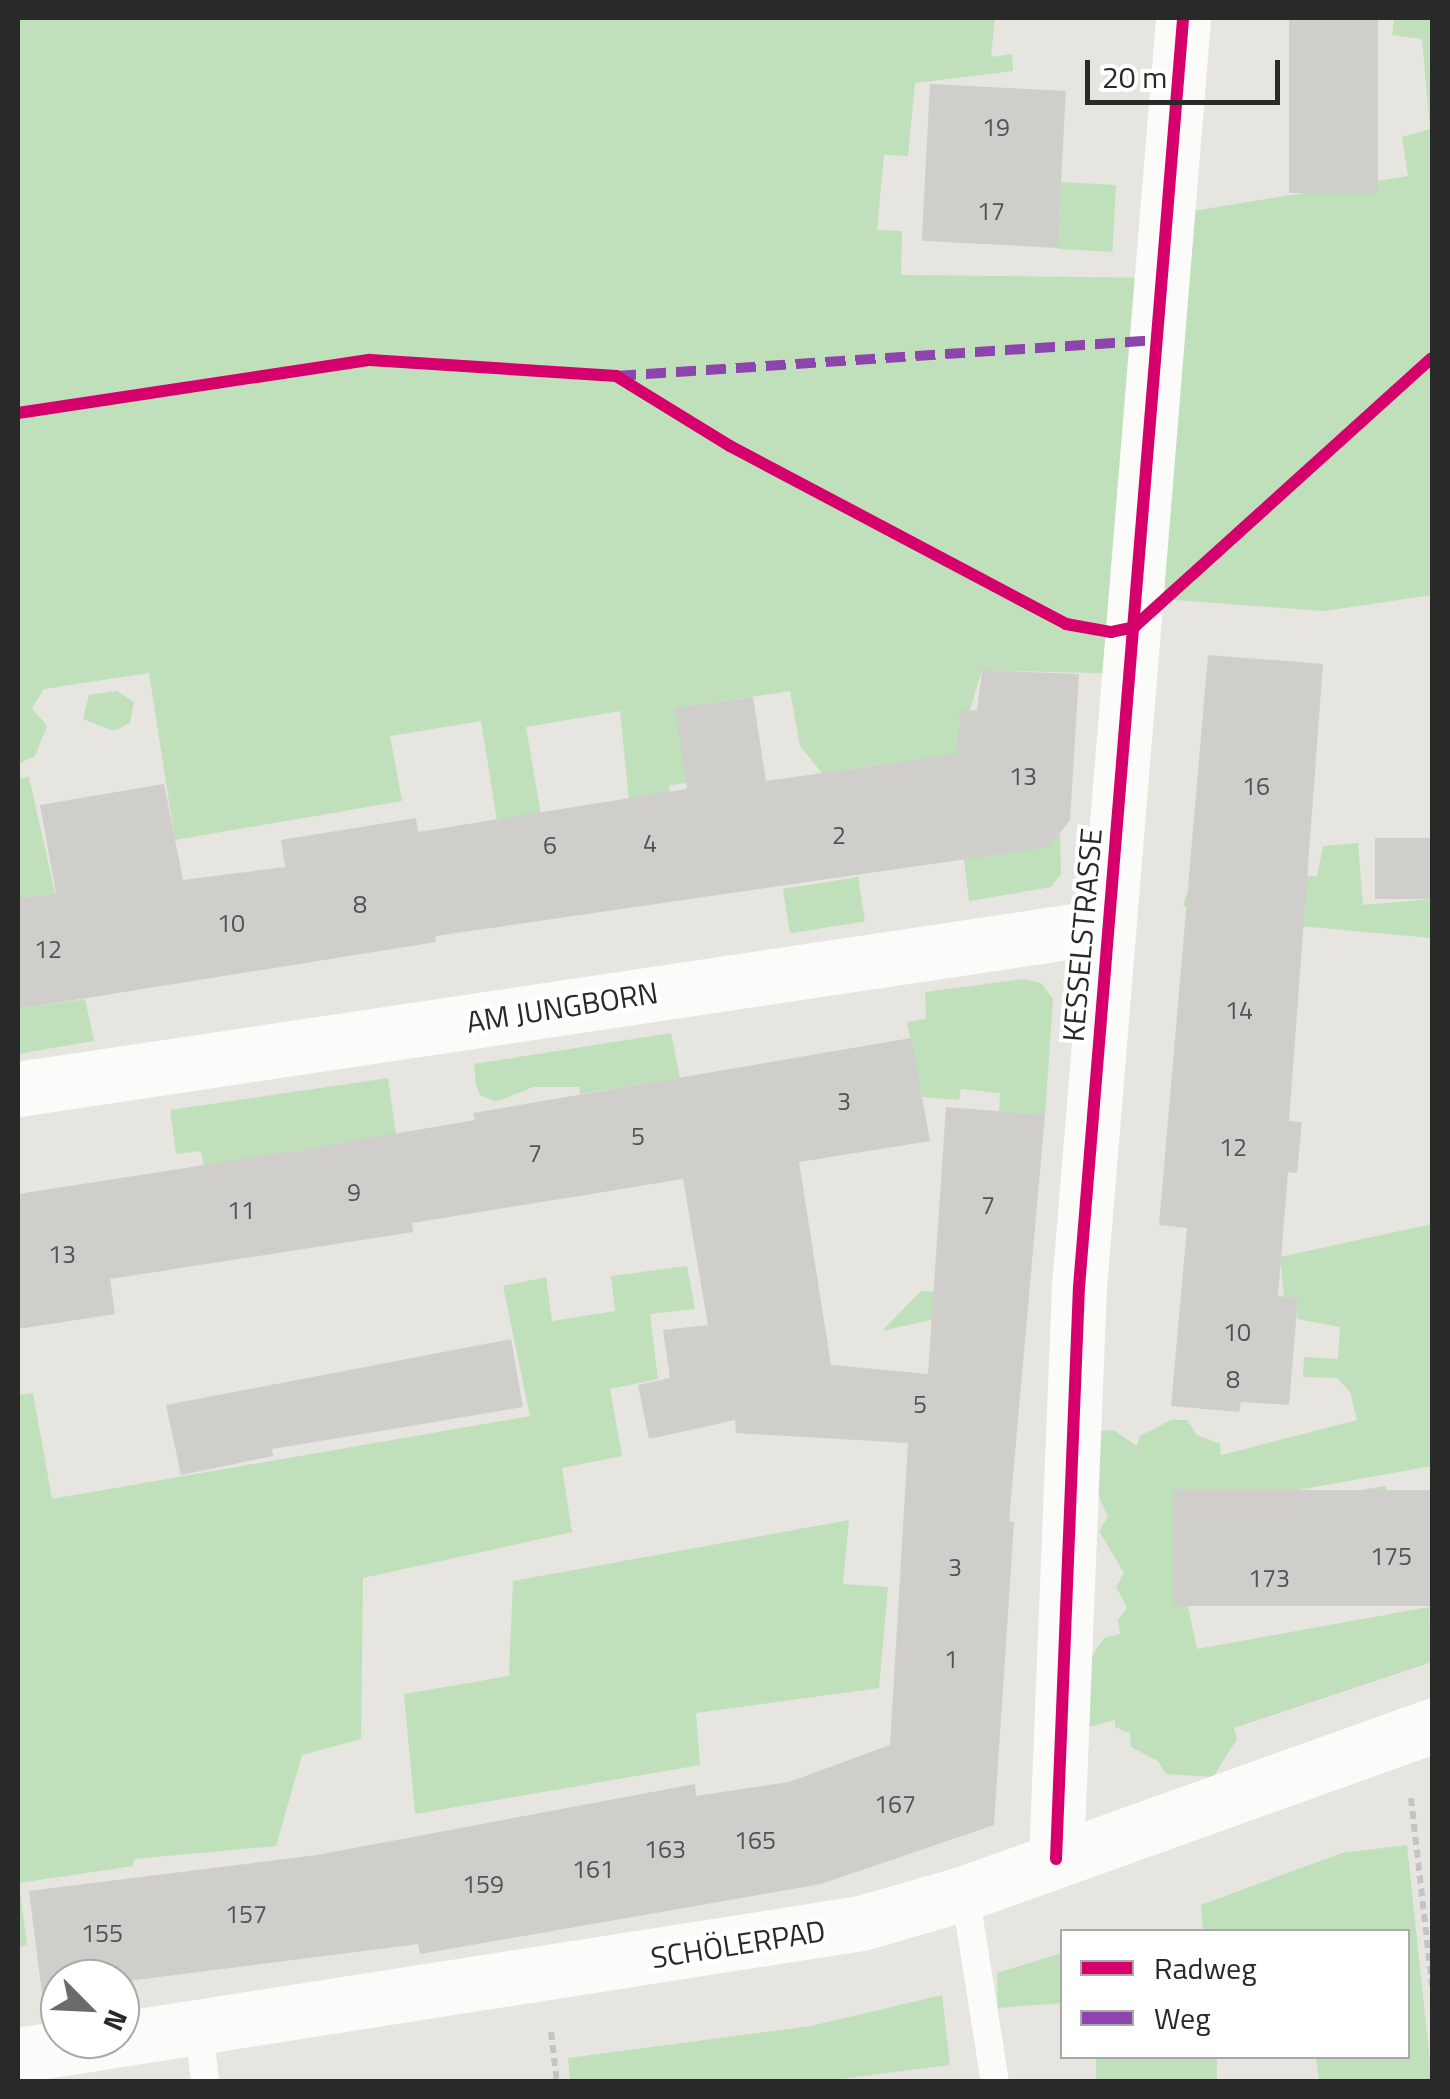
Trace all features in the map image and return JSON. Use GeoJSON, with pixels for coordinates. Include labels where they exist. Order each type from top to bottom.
{"type":"FeatureCollection","features":[{"type":"Feature","properties":{"kind":"street","name":"KESSELSTRASSE"},"geometry":{"type":"LineString","coordinates":[[1056,1859],[1064,1566],[1107,926],[1183,18]]}},
{"type":"Feature","properties":{"kind":"street","name":"AM JUNGBORN"},"geometry":{"type":"LineString","coordinates":[[18,1089],[1107,926]]}},
{"type":"Feature","properties":{"kind":"street","name":"SCHÖLERPAD"},"geometry":{"type":"LineString","coordinates":[[18,2055],[202,2055],[778,1940],[964,1894],[1418,1731]]}},
{"type":"Feature","properties":{"kind":"lane"},"geometry":{"type":"LineString","coordinates":[[964,1894],[995,2082]]}},
{"type":"Feature","properties":{"kind":"path"},"geometry":{"type":"LineString","coordinates":[[1418,1731],[1432,1986]]}},
{"type":"Feature","properties":{"kind":"green space"},"geometry":{"type":"Polygon","coordinates":[[[18,18],[995,18],[991,57],[1012,54],[1013,71],[915,83],[908,156],[884,155],[877,230],[902,231],[901,275],[1159,278],[1168,215],[1408,176],[1402,137],[1430,129],[1422,39],[1392,35],[1394,19],[1432,18],[1432,595],[1324,611],[1136,597],[1129,674],[982,670],[958,749],[973,762],[898,802],[893,763],[822,773],[800,746],[790,691],[676,708],[686,783],[669,786],[673,805],[630,810],[620,711],[526,727],[541,815],[497,821],[481,721],[390,736],[402,801],[175,840],[149,673],[44,689],[32,708],[47,726],[35,756],[18,764],[18,18]]]}},
{"type":"Feature","properties":{"kind":"green space"},"geometry":{"type":"Polygon","coordinates":[[[1061,182],[1116,185],[1112,252],[1057,249],[1061,182]]]}},
{"type":"Feature","properties":{"kind":"green space"},"geometry":{"type":"Polygon","coordinates":[[[117,691],[134,702],[130,723],[114,731],[83,719],[89,695],[117,691]]]}},
{"type":"Feature","properties":{"kind":"green space"},"geometry":{"type":"Polygon","coordinates":[[[29,777],[55,893],[18,899],[18,779],[29,777]]]}},
{"type":"Feature","properties":{"kind":"green space"},"geometry":{"type":"Polygon","coordinates":[[[1060,833],[1061,874],[1051,887],[969,901],[964,859],[1049,847],[1060,833]]]}},
{"type":"Feature","properties":{"kind":"green space"},"geometry":{"type":"Polygon","coordinates":[[[1358,843],[1363,905],[1432,899],[1432,987],[1431,938],[1212,918],[1183,906],[1186,895],[1244,899],[1246,873],[1317,876],[1323,846],[1358,843]]]}},
{"type":"Feature","properties":{"kind":"green space"},"geometry":{"type":"Polygon","coordinates":[[[858,877],[865,921],[790,933],[783,889],[858,877]]]}},
{"type":"Feature","properties":{"kind":"green space"},"geometry":{"type":"Polygon","coordinates":[[[1024,979],[1041,983],[1053,999],[1045,1115],[999,1111],[1000,1093],[961,1089],[959,1100],[922,1097],[907,1022],[926,1019],[925,992],[1024,979]]]}},
{"type":"Feature","properties":{"kind":"green space"},"geometry":{"type":"Polygon","coordinates":[[[85,999],[94,1041],[18,1054],[18,1009],[85,999]]]}},
{"type":"Feature","properties":{"kind":"green space"},"geometry":{"type":"Polygon","coordinates":[[[671,1033],[680,1078],[580,1094],[579,1087],[533,1087],[496,1102],[480,1095],[476,1084],[474,1064],[671,1033]]]}},
{"type":"Feature","properties":{"kind":"green space"},"geometry":{"type":"Polygon","coordinates":[[[388,1078],[396,1134],[204,1166],[201,1151],[176,1154],[170,1110],[388,1078]]]}},
{"type":"Feature","properties":{"kind":"green space"},"geometry":{"type":"Polygon","coordinates":[[[1432,1224],[1432,1466],[1198,1508],[1173,1536],[1197,1649],[1429,1607],[1432,1662],[1234,1728],[1237,1739],[1213,1777],[1166,1774],[1158,1761],[1131,1747],[1130,1733],[1115,1727],[1115,1720],[1069,1732],[1091,1658],[1104,1638],[1120,1634],[1118,1620],[1127,1607],[1116,1587],[1124,1573],[1099,1531],[1108,1517],[1088,1472],[1085,1432],[1113,1430],[1137,1446],[1140,1436],[1171,1420],[1187,1420],[1197,1435],[1220,1444],[1221,1455],[1357,1420],[1350,1392],[1337,1378],[1303,1377],[1304,1357],[1338,1359],[1340,1327],[1297,1319],[1298,1298],[1284,1297],[1280,1257],[1432,1224]]]}},
{"type":"Feature","properties":{"kind":"green space"},"geometry":{"type":"Polygon","coordinates":[[[687,1266],[695,1309],[650,1314],[658,1379],[610,1389],[622,1456],[562,1468],[572,1532],[363,1578],[361,1739],[302,1755],[276,1846],[134,1859],[133,1866],[19,1883],[27,1945],[18,1947],[18,1395],[33,1393],[52,1499],[530,1416],[503,1286],[546,1277],[552,1321],[615,1311],[611,1276],[687,1266]]]}},
{"type":"Feature","properties":{"kind":"green space"},"geometry":{"type":"Polygon","coordinates":[[[920,1292],[989,1295],[987,1307],[882,1331],[920,1292]]]}},
{"type":"Feature","properties":{"kind":"green space"},"geometry":{"type":"Polygon","coordinates":[[[1386,1486],[1388,1498],[1244,1521],[1242,1509],[1386,1486]]]}},
{"type":"Feature","properties":{"kind":"green space"},"geometry":{"type":"Polygon","coordinates":[[[849,1520],[843,1584],[888,1587],[879,1688],[696,1713],[700,1765],[415,1814],[404,1694],[509,1676],[513,1581],[849,1520]]]}},
{"type":"Feature","properties":{"kind":"green space"},"geometry":{"type":"Polygon","coordinates":[[[1407,1845],[1432,2081],[1319,2081],[1316,2059],[1410,2059],[1410,1929],[1203,1929],[1201,1905],[1342,1853],[1407,1845]]]}},
{"type":"Feature","properties":{"kind":"green space"},"geometry":{"type":"Polygon","coordinates":[[[1060,1954],[1060,2003],[998,2008],[997,1973],[1060,1954]]]}},
{"type":"Feature","properties":{"kind":"green space"},"geometry":{"type":"Polygon","coordinates":[[[942,1995],[950,2065],[817,2082],[570,2081],[568,2058],[811,2026],[942,1995]]]}},
{"type":"Feature","properties":{"kind":"green space"},"geometry":{"type":"Polygon","coordinates":[[[1096,2059],[1217,2059],[1217,2081],[1096,2081],[1096,2059]]]}},
{"type":"Feature","properties":{"kind":"building"},"geometry":{"type":"Polygon","coordinates":[[[1289,18],[1378,18],[1378,193],[1289,193],[1289,18]]]}},
{"type":"Feature","properties":{"kind":"building"},"geometry":{"type":"Polygon","coordinates":[[[930,84],[1066,91],[1058,248],[922,241],[930,84]]]}},
{"type":"Feature","properties":{"kind":"building"},"geometry":{"type":"Polygon","coordinates":[[[1208,655],[1323,664],[1289,1121],[1302,1122],[1297,1173],[1288,1172],[1278,1296],[1298,1298],[1289,1405],[1241,1402],[1239,1412],[1171,1406],[1187,1228],[1159,1225],[1208,655]]]}},
{"type":"Feature","properties":{"kind":"building"},"geometry":{"type":"Polygon","coordinates":[[[982,670],[1079,674],[1070,820],[1049,847],[435,936],[436,942],[18,1009],[18,899],[56,893],[40,805],[164,784],[183,880],[285,867],[281,840],[416,818],[418,832],[687,789],[675,708],[753,697],[766,781],[957,754],[960,711],[977,710],[982,670]]]}},
{"type":"Feature","properties":{"kind":"building"},"geometry":{"type":"Polygon","coordinates":[[[1375,838],[1432,838],[1432,899],[1375,899],[1375,838]]]}},
{"type":"Feature","properties":{"kind":"building"},"geometry":{"type":"Polygon","coordinates":[[[911,1038],[930,1141],[799,1162],[831,1365],[928,1374],[946,1107],[1045,1115],[1009,1521],[1014,1522],[994,1825],[821,1884],[420,1954],[418,1944],[140,1979],[140,1959],[40,1959],[40,1977],[29,1891],[317,1855],[695,1784],[696,1796],[789,1782],[890,1745],[908,1443],[736,1433],[735,1420],[649,1439],[638,1385],[670,1378],[663,1330],[708,1325],[683,1179],[412,1223],[413,1232],[110,1279],[115,1314],[18,1329],[18,1194],[475,1120],[473,1113],[911,1038]]]}},
{"type":"Feature","properties":{"kind":"building"},"geometry":{"type":"Polygon","coordinates":[[[511,1339],[523,1407],[272,1449],[273,1456],[181,1475],[166,1405],[511,1339]]]}},
{"type":"Feature","properties":{"kind":"building"},"geometry":{"type":"Polygon","coordinates":[[[1173,1490],[1432,1490],[1432,1606],[1173,1606],[1173,1490]]]}},
{"type":"Feature","properties":{"kind":"marked path"},"geometry":{"type":"LineString","coordinates":[[616,376],[1158,340]]}},
{"type":"Feature","properties":{"kind":"cycle path"},"geometry":{"type":"LineString","coordinates":[[1056,1859],[1079,1287],[1183,18]]}},
{"type":"Feature","properties":{"kind":"cycle path"},"geometry":{"type":"LineString","coordinates":[[18,413],[370,360],[616,376],[730,446],[1066,624],[1111,632],[1134,627],[1432,358]]}}]}
